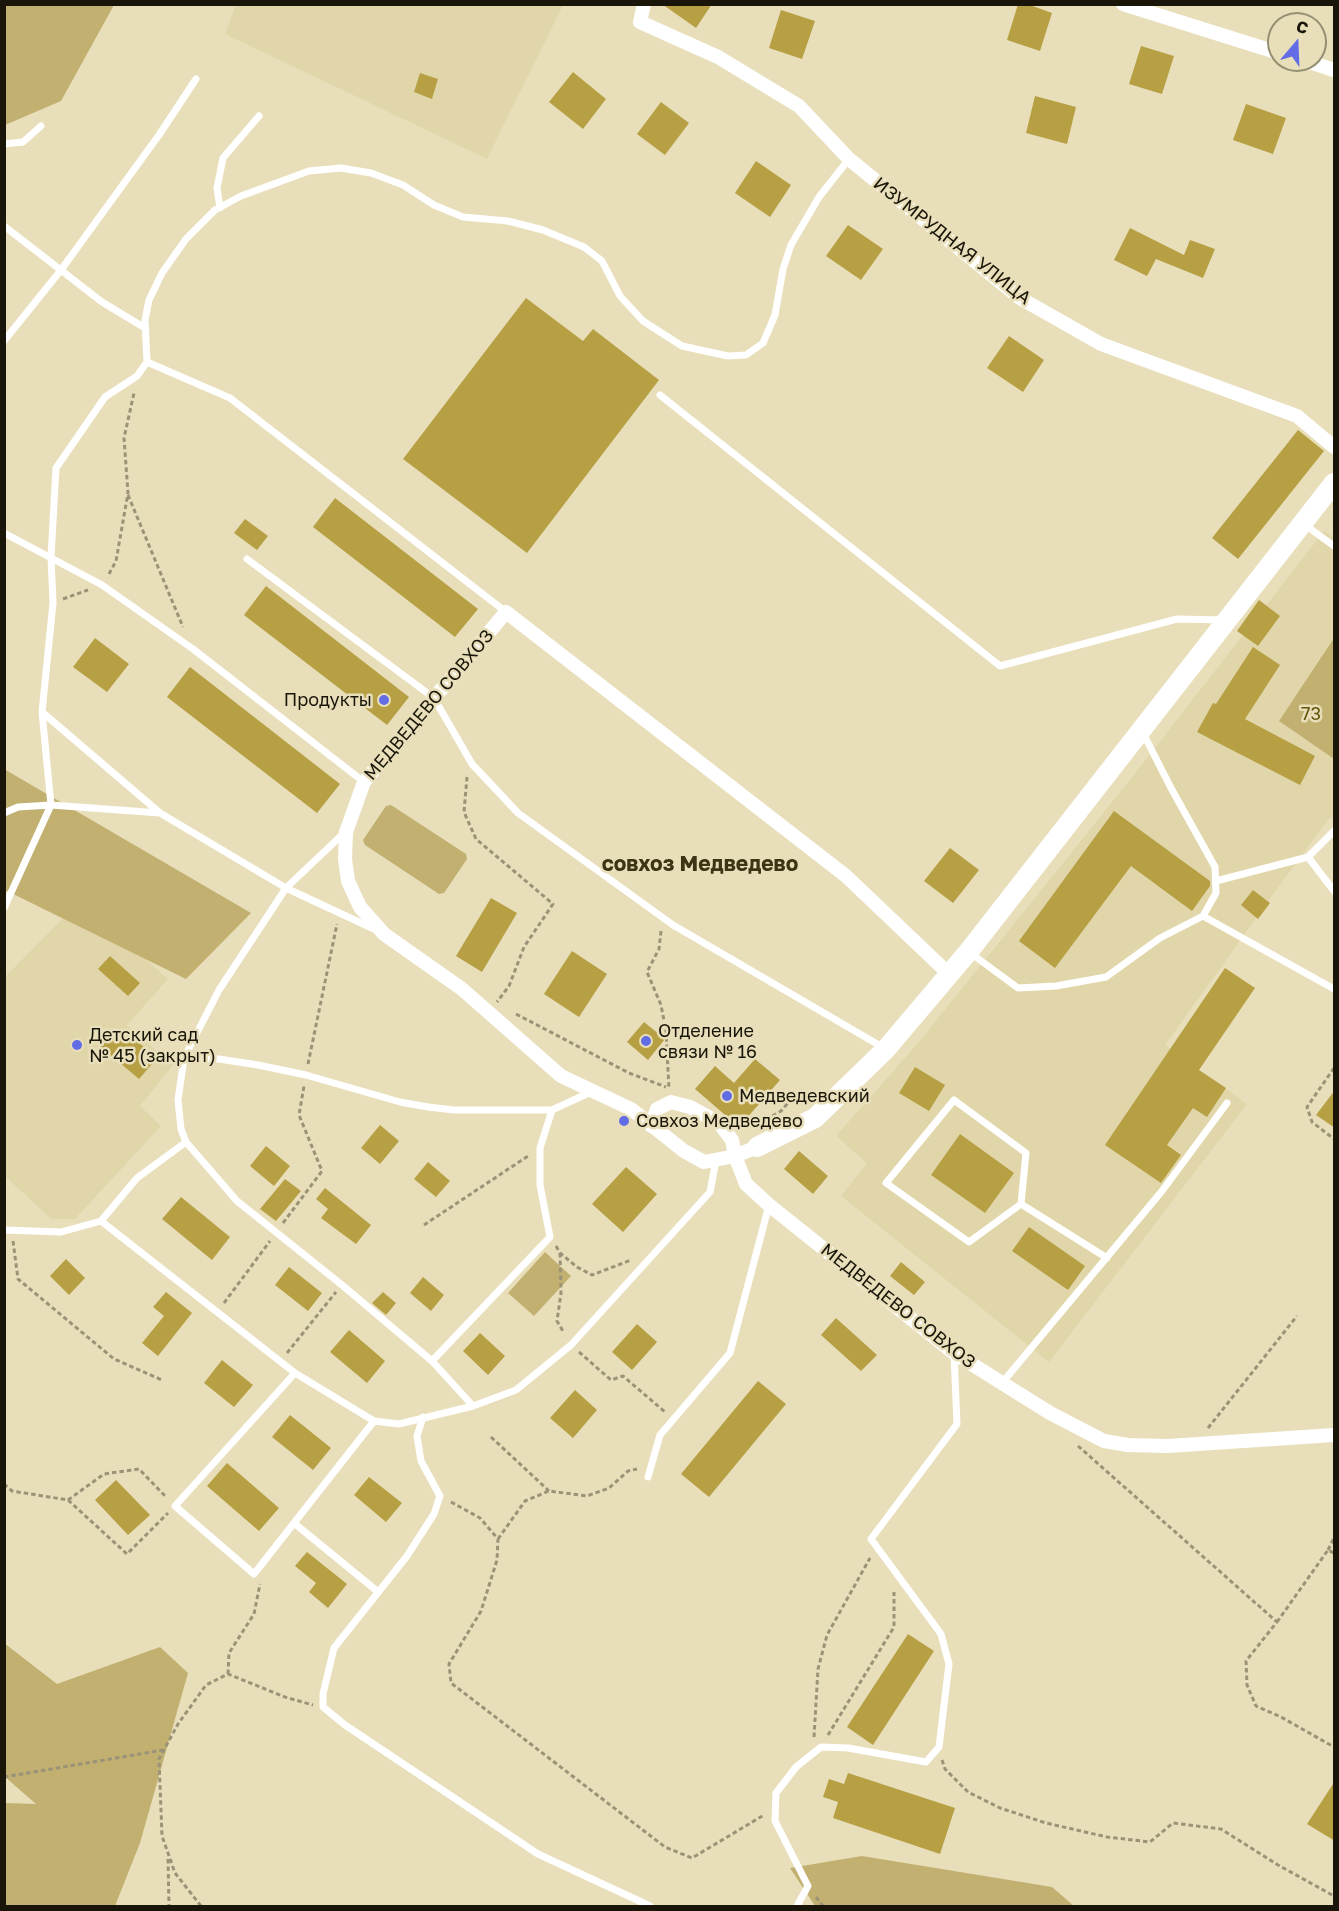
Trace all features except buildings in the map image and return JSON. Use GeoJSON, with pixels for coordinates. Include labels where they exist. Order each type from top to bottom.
{"type":"FeatureCollection","features":[{"type":"Feature","properties":{"kind":"street","name":"ИЗУМРУДНАЯ УЛИЦА"},"geometry":{"type":"LineString","coordinates":[[644,4],[640,22],[718,57],[798,106],[849,159],[1020,298],[1101,344],[1297,416],[1335,447]]}},
{"type":"Feature","properties":{"kind":"street"},"geometry":{"type":"LineString","coordinates":[[1123,4],[1267,49]]}},
{"type":"Feature","properties":{"kind":"street"},"geometry":{"type":"LineString","coordinates":[[757,1147],[815,1118],[886,1049],[950,975],[1335,483]]}},
{"type":"Feature","properties":{"kind":"street","name":"МЕДВЕДЕВО СОВХОЗ"},"geometry":{"type":"LineString","coordinates":[[757,1147],[735,1156],[704,1162],[651,1126],[631,1109],[561,1076],[462,989],[384,934],[360,907],[348,881],[345,859],[346,832],[364,782],[506,612],[846,876],[950,975]]}},
{"type":"Feature","properties":{"kind":"street"},"geometry":{"type":"LineString","coordinates":[[651,1126],[657,1109],[670,1095],[719,1123],[732,1140],[735,1156]]}},
{"type":"Feature","properties":{"kind":"street","name":"МЕДВЕДЕВО СОВХОЗ"},"geometry":{"type":"LineString","coordinates":[[735,1156],[746,1184],[769,1205],[954,1353],[1065,1421],[1104,1441],[1128,1445],[1168,1446],[1335,1435]]}},
{"type":"Feature","properties":{"kind":"lane"},"geometry":{"type":"LineString","coordinates":[[4,341],[61,270],[159,135],[196,79]]}},
{"type":"Feature","properties":{"kind":"lane"},"geometry":{"type":"LineString","coordinates":[[220,208],[217,188],[223,158],[258,116]]}},
{"type":"Feature","properties":{"kind":"lane"},"geometry":{"type":"LineString","coordinates":[[4,144],[23,142],[41,126]]}},
{"type":"Feature","properties":{"kind":"lane"},"geometry":{"type":"LineString","coordinates":[[4,908],[51,805],[42,712],[53,603],[51,556],[56,468],[105,397],[137,376],[147,362],[145,328],[149,300],[162,273],[186,239],[220,208],[241,196],[309,171],[341,168],[371,173],[403,185],[434,205],[463,217],[508,221],[543,230],[584,247],[602,261],[620,296],[643,321],[682,346],[728,356],[746,356],[763,343],[775,315],[783,268],[791,245],[819,197],[849,159]]}},
{"type":"Feature","properties":{"kind":"lane"},"geometry":{"type":"LineString","coordinates":[[4,225],[102,302],[145,328]]}},
{"type":"Feature","properties":{"kind":"lane"},"geometry":{"type":"LineString","coordinates":[[147,362],[230,398],[506,612]]}},
{"type":"Feature","properties":{"kind":"lane"},"geometry":{"type":"LineString","coordinates":[[660,395],[1000,666],[1177,619],[1230,620]]}},
{"type":"Feature","properties":{"kind":"lane"},"geometry":{"type":"LineString","coordinates":[[1303,524],[1335,546]]}},
{"type":"Feature","properties":{"kind":"lane"},"geometry":{"type":"LineString","coordinates":[[4,533],[102,585],[193,649],[364,782]]}},
{"type":"Feature","properties":{"kind":"lane"},"geometry":{"type":"LineString","coordinates":[[247,560],[434,698],[472,764],[518,813],[662,918],[886,1049]]}},
{"type":"Feature","properties":{"kind":"lane"},"geometry":{"type":"LineString","coordinates":[[42,712],[160,813],[286,888],[384,934]]}},
{"type":"Feature","properties":{"kind":"lane"},"geometry":{"type":"LineString","coordinates":[[969,951],[1018,988],[1056,986],[1106,977],[1160,938],[1203,916],[1216,893],[1215,867],[1142,731]]}},
{"type":"Feature","properties":{"kind":"lane"},"geometry":{"type":"LineString","coordinates":[[4,813],[18,807],[51,805],[160,813]]}},
{"type":"Feature","properties":{"kind":"lane"},"geometry":{"type":"LineString","coordinates":[[1216,881],[1308,857],[1335,831]]}},
{"type":"Feature","properties":{"kind":"lane"},"geometry":{"type":"LineString","coordinates":[[346,832],[286,888],[219,990],[184,1058],[177,1100],[181,1129],[186,1142],[237,1201],[432,1361],[473,1406]]}},
{"type":"Feature","properties":{"kind":"lane"},"geometry":{"type":"LineString","coordinates":[[1308,857],[1335,891]]}},
{"type":"Feature","properties":{"kind":"lane"},"geometry":{"type":"LineString","coordinates":[[1203,916],[1335,988]]}},
{"type":"Feature","properties":{"kind":"lane"},"geometry":{"type":"LineString","coordinates":[[184,1058],[219,1059],[306,1075],[400,1102],[454,1110],[552,1110],[594,1091]]}},
{"type":"Feature","properties":{"kind":"lane"},"geometry":{"type":"LineString","coordinates":[[954,1100],[1026,1153],[1021,1204],[969,1242],[886,1184],[954,1100]]}},
{"type":"Feature","properties":{"kind":"lane"},"geometry":{"type":"LineString","coordinates":[[1002,1383],[1162,1191],[1227,1103]]}},
{"type":"Feature","properties":{"kind":"lane"},"geometry":{"type":"LineString","coordinates":[[432,1361],[550,1237],[540,1185],[540,1148],[552,1110]]}},
{"type":"Feature","properties":{"kind":"lane"},"geometry":{"type":"LineString","coordinates":[[8,1230],[61,1232],[101,1221],[137,1178],[186,1142]]}},
{"type":"Feature","properties":{"kind":"lane"},"geometry":{"type":"LineString","coordinates":[[101,1221],[295,1373],[374,1421],[399,1424],[473,1406],[516,1390],[571,1345],[710,1191],[716,1160]]}},
{"type":"Feature","properties":{"kind":"lane"},"geometry":{"type":"LineString","coordinates":[[1021,1204],[1107,1258]]}},
{"type":"Feature","properties":{"kind":"lane"},"geometry":{"type":"LineString","coordinates":[[648,1477],[660,1435],[730,1353],[769,1205]]}},
{"type":"Feature","properties":{"kind":"lane"},"geometry":{"type":"LineString","coordinates":[[797,1906],[808,1886],[775,1821],[777,1793],[796,1767],[821,1747],[848,1748],[926,1762],[939,1747],[949,1664],[941,1634],[871,1539],[957,1424],[954,1353]]}},
{"type":"Feature","properties":{"kind":"lane"},"geometry":{"type":"LineString","coordinates":[[295,1373],[175,1506],[254,1574],[374,1421]]}},
{"type":"Feature","properties":{"kind":"lane"},"geometry":{"type":"LineString","coordinates":[[423,1417],[417,1436],[421,1461],[440,1496],[434,1514],[407,1556],[334,1648],[323,1694],[323,1707],[345,1725],[538,1854],[650,1906]]}},
{"type":"Feature","properties":{"kind":"lane"},"geometry":{"type":"LineString","coordinates":[[294,1523],[377,1591]]}},
{"type":"Feature","properties":{"kind":"path"},"geometry":{"type":"LineString","coordinates":[[53,603],[102,585],[116,561],[128,493],[124,438],[137,376]]}},
{"type":"Feature","properties":{"kind":"path"},"geometry":{"type":"LineString","coordinates":[[128,493],[193,649]]}},
{"type":"Feature","properties":{"kind":"path"},"geometry":{"type":"LineString","coordinates":[[472,764],[467,776],[465,812],[476,839],[553,904],[524,946],[509,986],[495,1004],[504,1009]]}},
{"type":"Feature","properties":{"kind":"path"},"geometry":{"type":"LineString","coordinates":[[218,1312],[322,1171],[299,1115],[340,913]]}},
{"type":"Feature","properties":{"kind":"path"},"geometry":{"type":"LineString","coordinates":[[662,918],[659,949],[647,972],[661,1005],[666,1031],[670,1095]]}},
{"type":"Feature","properties":{"kind":"path"},"geometry":{"type":"LineString","coordinates":[[513,1013],[670,1095]]}},
{"type":"Feature","properties":{"kind":"path"},"geometry":{"type":"LineString","coordinates":[[1335,1068],[1307,1107],[1312,1122],[1335,1138]]}},
{"type":"Feature","properties":{"kind":"path"},"geometry":{"type":"LineString","coordinates":[[781,1111],[788,1103]]}},
{"type":"Feature","properties":{"kind":"path"},"geometry":{"type":"LineString","coordinates":[[424,1225],[540,1148]]}},
{"type":"Feature","properties":{"kind":"path"},"geometry":{"type":"LineString","coordinates":[[8,1230],[18,1279],[114,1359],[162,1380]]}},
{"type":"Feature","properties":{"kind":"path"},"geometry":{"type":"LineString","coordinates":[[550,1237],[560,1253],[577,1267],[592,1275],[632,1260],[650,1257]]}},
{"type":"Feature","properties":{"kind":"path"},"geometry":{"type":"LineString","coordinates":[[560,1253],[561,1293],[557,1321],[571,1345],[611,1380],[623,1376],[674,1419]]}},
{"type":"Feature","properties":{"kind":"path"},"geometry":{"type":"LineString","coordinates":[[280,1361],[342,1285]]}},
{"type":"Feature","properties":{"kind":"path"},"geometry":{"type":"LineString","coordinates":[[1196,1444],[1297,1316]]}},
{"type":"Feature","properties":{"kind":"path"},"geometry":{"type":"LineString","coordinates":[[1065,1421],[1064,1433],[1277,1622]]}},
{"type":"Feature","properties":{"kind":"path"},"geometry":{"type":"LineString","coordinates":[[491,1437],[549,1491]]}},
{"type":"Feature","properties":{"kind":"path"},"geometry":{"type":"LineString","coordinates":[[651,1465],[628,1471],[609,1488],[587,1496],[549,1491],[525,1501],[498,1539],[498,1560],[481,1611],[448,1664],[451,1683],[665,1847],[692,1858],[776,1808]]}},
{"type":"Feature","properties":{"kind":"path"},"geometry":{"type":"LineString","coordinates":[[4,1484],[12,1491],[68,1500],[127,1554],[175,1506],[139,1469],[104,1474],[68,1500]]}},
{"type":"Feature","properties":{"kind":"path"},"geometry":{"type":"LineString","coordinates":[[440,1496],[480,1518],[498,1539]]}},
{"type":"Feature","properties":{"kind":"path"},"geometry":{"type":"LineString","coordinates":[[1335,1538],[1277,1622],[1246,1661],[1247,1685],[1256,1706],[1335,1747]]}},
{"type":"Feature","properties":{"kind":"path"},"geometry":{"type":"LineString","coordinates":[[813,1753],[818,1669],[827,1635],[876,1546]]}},
{"type":"Feature","properties":{"kind":"path"},"geometry":{"type":"LineString","coordinates":[[1328,1550],[1335,1553]]}},
{"type":"Feature","properties":{"kind":"path"},"geometry":{"type":"LineString","coordinates":[[228,1674],[229,1653],[254,1614],[260,1582],[260,1567]]}},
{"type":"Feature","properties":{"kind":"path"},"geometry":{"type":"LineString","coordinates":[[821,1747],[894,1627],[896,1573]]}},
{"type":"Feature","properties":{"kind":"path"},"geometry":{"type":"LineString","coordinates":[[201,1906],[175,1873],[162,1836],[159,1759],[178,1724],[206,1684],[228,1674],[285,1697],[323,1707]]}},
{"type":"Feature","properties":{"kind":"path"},"geometry":{"type":"LineString","coordinates":[[939,1747],[945,1769],[968,1792],[1000,1808],[1107,1837],[1150,1842],[1173,1823],[1221,1829],[1278,1865],[1335,1896]]}},
{"type":"Feature","properties":{"kind":"path"},"geometry":{"type":"LineString","coordinates":[[4,1778],[163,1750]]}},
{"type":"Feature","properties":{"kind":"path"},"geometry":{"type":"LineString","coordinates":[[168,1854],[169,1906]]}},
{"type":"Feature","properties":{"kind":"shaded area"},"geometry":{"type":"Polygon","coordinates":[[[236,5],[563,5],[487,159],[225,34],[236,5]]]}},
{"type":"Feature","properties":{"kind":"shaded area"},"geometry":{"type":"Polygon","coordinates":[[[1324,531],[1334,538],[1334,638],[1279,721],[1334,759],[1334,815],[1280,885],[1165,1045],[1247,1104],[1049,1362],[841,1196],[867,1163],[836,1136],[918,1043],[1133,776],[1324,531]]]}},
{"type":"Feature","properties":{"kind":"shaded area","name":"Детский сад № 45 (закрыт)"},"geometry":{"type":"Polygon","coordinates":[[[80,901],[168,979],[127,1025],[173,1065],[140,1106],[161,1126],[75,1219],[51,1219],[5,1176],[4,978],[80,901]]]}},
{"type":"Feature","properties":{"kind":"green space"},"geometry":{"type":"Polygon","coordinates":[[[5,4],[114,5],[61,101],[5,125],[5,4]]]}},
{"type":"Feature","properties":{"kind":"green space","name":"73"},"geometry":{"type":"Polygon","coordinates":[[[1334,638],[1334,759],[1279,721],[1334,638]]]}},
{"type":"Feature","properties":{"kind":"green space"},"geometry":{"type":"Polygon","coordinates":[[[4,769],[251,913],[186,979],[5,890],[4,769]]]}},
{"type":"Feature","properties":{"kind":"green space"},"geometry":{"type":"Polygon","coordinates":[[[391,805],[466,854],[467,859],[444,893],[439,894],[365,845],[363,840],[386,806],[391,805]]]}},
{"type":"Feature","properties":{"kind":"green space"},"geometry":{"type":"Polygon","coordinates":[[[545,1252],[571,1276],[534,1316],[508,1293],[545,1252]]]}},
{"type":"Feature","properties":{"kind":"green space"},"geometry":{"type":"Polygon","coordinates":[[[4,1643],[57,1684],[160,1647],[188,1673],[140,1843],[115,1906],[5,1906],[5,1803],[36,1804],[5,1777],[4,1643]]]}},
{"type":"Feature","properties":{"kind":"green space"},"geometry":{"type":"Polygon","coordinates":[[[862,1856],[1052,1887],[1074,1906],[815,1906],[790,1868],[862,1856]]]}},
{"type":"Feature","properties":{"kind":"place","name":"Продукты"},"geometry":{"type":"Point","coordinates":[384,700]}},
{"type":"Feature","properties":{"kind":"place","name":"Отделение связи № 16"},"geometry":{"type":"Point","coordinates":[646,1041]}},
{"type":"Feature","properties":{"kind":"place","name":"Детский сад № 45 (закрыт)"},"geometry":{"type":"Point","coordinates":[77,1045]}},
{"type":"Feature","properties":{"kind":"place","name":"Медведевский"},"geometry":{"type":"Point","coordinates":[727,1096]}},
{"type":"Feature","properties":{"kind":"place","name":"Совхоз Медведево"},"geometry":{"type":"Point","coordinates":[624,1121]}},
{"type":"Feature","properties":{"kind":"district","name":"совхоз Медведево"},"geometry":{"type":"Point","coordinates":[700,864]}}]}
